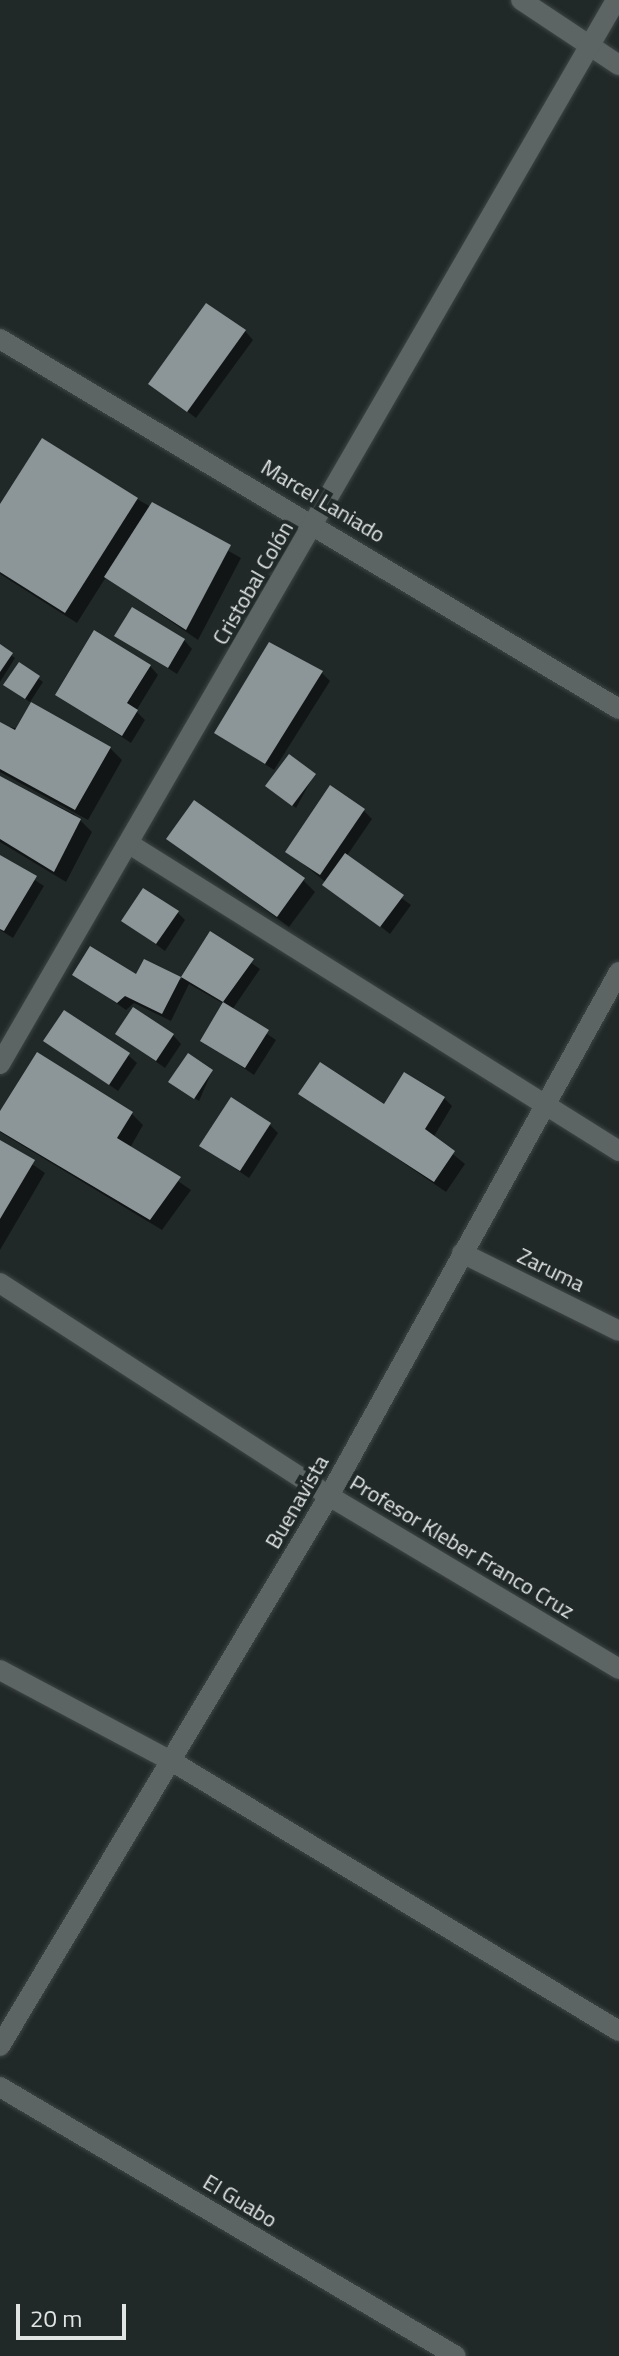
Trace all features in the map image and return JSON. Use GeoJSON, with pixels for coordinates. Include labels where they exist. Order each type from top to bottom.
{"type":"FeatureCollection","features":[{"type":"Feature","properties":{"kind":"street"},"geometry":{"type":"LineString","coordinates":[[521,0],[619,65]]}},
{"type":"Feature","properties":{"kind":"street","name":"Cristobal Colón"},"geometry":{"type":"LineString","coordinates":[[0,1064],[131,845],[616,0]]}},
{"type":"Feature","properties":{"kind":"street","name":"Marcel Laniado"},"geometry":{"type":"LineString","coordinates":[[0,339],[314,523],[619,709]]}},
{"type":"Feature","properties":{"kind":"street"},"geometry":{"type":"LineString","coordinates":[[131,845],[544,1108],[619,1151]]}},
{"type":"Feature","properties":{"kind":"street","name":"Buenavista"},"geometry":{"type":"LineString","coordinates":[[0,2046],[173,1762],[329,1496],[619,972]]}},
{"type":"Feature","properties":{"kind":"street","name":"Zaruma"},"geometry":{"type":"LineString","coordinates":[[462,1253],[619,1331]]}},
{"type":"Feature","properties":{"kind":"street","name":"Profesor Kleber Franco Cruz"},"geometry":{"type":"LineString","coordinates":[[0,1283],[329,1496],[619,1669]]}},
{"type":"Feature","properties":{"kind":"street"},"geometry":{"type":"LineString","coordinates":[[0,1670],[173,1762],[619,2031]]}},
{"type":"Feature","properties":{"kind":"street","name":"El Guabo"},"geometry":{"type":"LineString","coordinates":[[0,2087],[456,2356]]}},
{"type":"Feature","properties":{"kind":"building"},"geometry":{"type":"Polygon","coordinates":[[[206,303],[246,330],[187,412],[148,384],[206,303]]]}},
{"type":"Feature","properties":{"kind":"building"},"geometry":{"type":"Polygon","coordinates":[[[42,438],[138,498],[65,613],[0,572],[0,504],[42,438]]]}},
{"type":"Feature","properties":{"kind":"building"},"geometry":{"type":"Polygon","coordinates":[[[152,502],[231,545],[186,630],[104,577],[152,502]]]}},
{"type":"Feature","properties":{"kind":"building"},"geometry":{"type":"Polygon","coordinates":[[[132,607],[185,639],[168,668],[114,636],[132,607]]]}},
{"type":"Feature","properties":{"kind":"building"},"geometry":{"type":"Polygon","coordinates":[[[94,630],[151,665],[127,703],[138,710],[122,736],[55,695],[94,630]]]}},
{"type":"Feature","properties":{"kind":"building"},"geometry":{"type":"Polygon","coordinates":[[[269,642],[323,671],[265,764],[214,733],[269,642]]]}},
{"type":"Feature","properties":{"kind":"building"},"geometry":{"type":"Polygon","coordinates":[[[0,644],[13,653],[0,672],[0,644]]]}},
{"type":"Feature","properties":{"kind":"building"},"geometry":{"type":"Polygon","coordinates":[[[19,662],[40,676],[25,699],[3,685],[19,662]]]}},
{"type":"Feature","properties":{"kind":"building"},"geometry":{"type":"Polygon","coordinates":[[[31,702],[111,747],[75,810],[0,769],[0,722],[15,730],[31,702]]]}},
{"type":"Feature","properties":{"kind":"building"},"geometry":{"type":"Polygon","coordinates":[[[289,754],[316,774],[292,806],[265,786],[289,754]]]}},
{"type":"Feature","properties":{"kind":"building"},"geometry":{"type":"Polygon","coordinates":[[[0,776],[81,819],[54,872],[0,839],[0,776]]]}},
{"type":"Feature","properties":{"kind":"building"},"geometry":{"type":"Polygon","coordinates":[[[330,785],[365,809],[320,875],[285,852],[330,785]]]}},
{"type":"Feature","properties":{"kind":"building"},"geometry":{"type":"Polygon","coordinates":[[[194,800],[305,878],[277,917],[166,839],[194,800]]]}},
{"type":"Feature","properties":{"kind":"building"},"geometry":{"type":"Polygon","coordinates":[[[345,853],[404,895],[380,927],[322,885],[345,853]]]}},
{"type":"Feature","properties":{"kind":"building"},"geometry":{"type":"Polygon","coordinates":[[[0,855],[37,876],[4,931],[0,929],[0,855]]]}},
{"type":"Feature","properties":{"kind":"building"},"geometry":{"type":"Polygon","coordinates":[[[143,888],[179,911],[156,944],[121,921],[143,888]]]}},
{"type":"Feature","properties":{"kind":"building"},"geometry":{"type":"Polygon","coordinates":[[[210,931],[254,959],[223,1002],[181,977],[210,931]]]}},
{"type":"Feature","properties":{"kind":"building"},"geometry":{"type":"Polygon","coordinates":[[[90,946],[136,974],[144,959],[181,977],[162,1014],[125,996],[117,1003],[72,975],[90,946]]]}},
{"type":"Feature","properties":{"kind":"building"},"geometry":{"type":"Polygon","coordinates":[[[223,1002],[269,1030],[245,1068],[200,1041],[223,1002]]]}},
{"type":"Feature","properties":{"kind":"building"},"geometry":{"type":"Polygon","coordinates":[[[133,1007],[174,1034],[156,1061],[115,1034],[133,1007]]]}},
{"type":"Feature","properties":{"kind":"building"},"geometry":{"type":"Polygon","coordinates":[[[64,1010],[130,1053],[109,1085],[43,1041],[64,1010]]]}},
{"type":"Feature","properties":{"kind":"building"},"geometry":{"type":"Polygon","coordinates":[[[37,1052],[133,1112],[117,1138],[181,1177],[150,1220],[0,1131],[0,1111],[37,1052]]]}},
{"type":"Feature","properties":{"kind":"building"},"geometry":{"type":"Polygon","coordinates":[[[188,1053],[213,1070],[194,1099],[168,1082],[188,1053]]]}},
{"type":"Feature","properties":{"kind":"building"},"geometry":{"type":"Polygon","coordinates":[[[320,1062],[384,1104],[404,1072],[445,1097],[425,1129],[455,1151],[434,1182],[298,1094],[320,1062]]]}},
{"type":"Feature","properties":{"kind":"building"},"geometry":{"type":"Polygon","coordinates":[[[231,1097],[271,1123],[240,1171],[199,1146],[231,1097]]]}},
{"type":"Feature","properties":{"kind":"building"},"geometry":{"type":"Polygon","coordinates":[[[0,1140],[35,1160],[0,1219],[0,1140]]]}}]}
